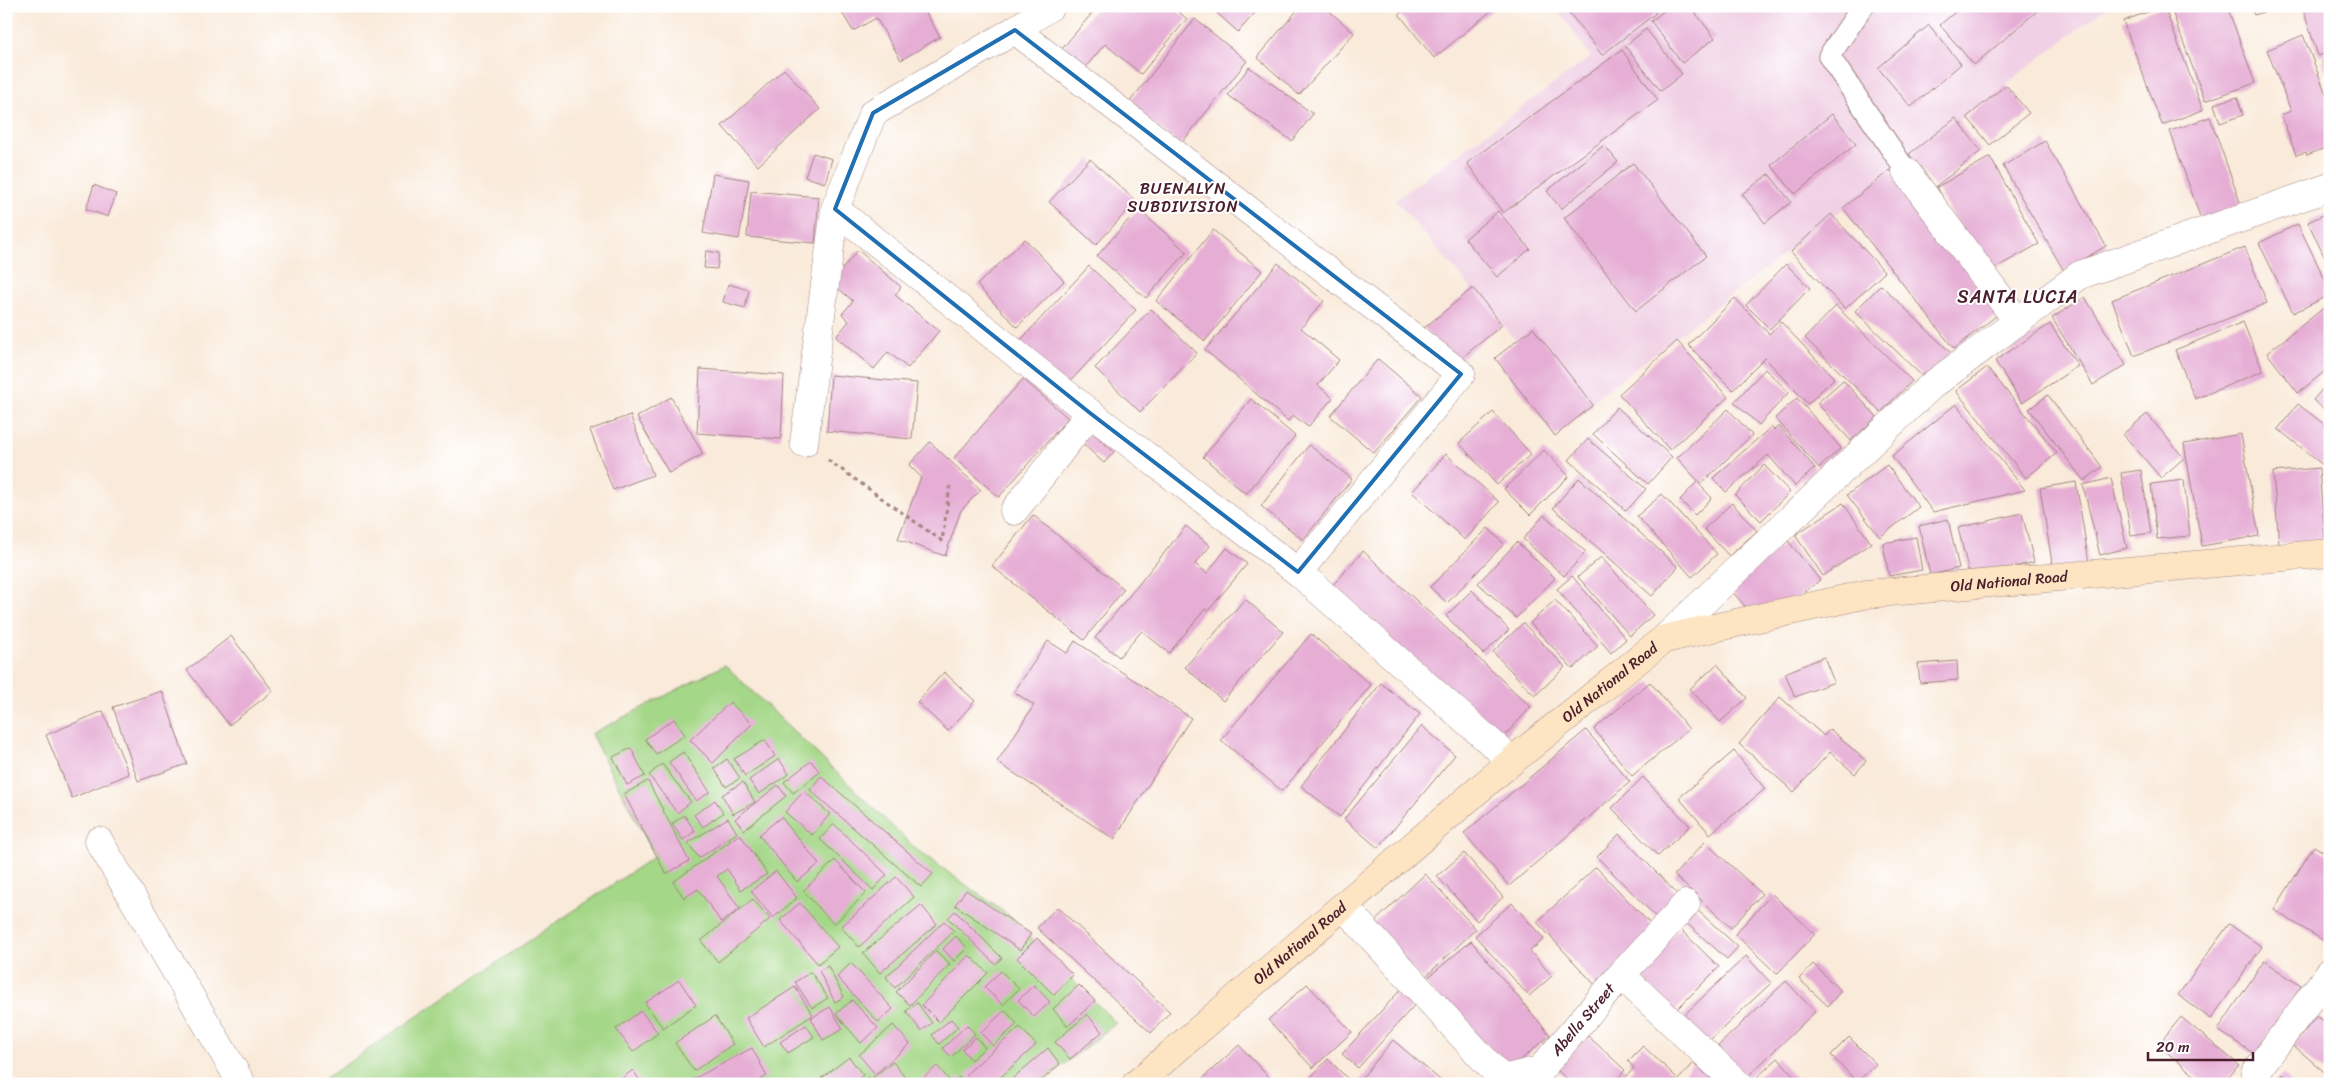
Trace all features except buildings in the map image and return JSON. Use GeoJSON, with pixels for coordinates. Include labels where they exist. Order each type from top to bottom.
{"type":"FeatureCollection","features":[{"type":"Feature","properties":{"kind":"main road","name":"Old National Road"},"geometry":{"type":"LineString","coordinates":[[1136,1084],[1512,761],[1664,639],[1867,594],[2330,553]]}},
{"type":"Feature","properties":{"kind":"street"},"geometry":{"type":"LineString","coordinates":[[804,443],[835,209],[873,113],[1015,30],[1051,6]]}},
{"type":"Feature","properties":{"kind":"street"},"geometry":{"type":"LineString","coordinates":[[1015,30],[1462,374],[1298,572]]}},
{"type":"Feature","properties":{"kind":"street"},"geometry":{"type":"LineString","coordinates":[[1906,171],[2018,322]]}},
{"type":"Feature","properties":{"kind":"street"},"geometry":{"type":"LineString","coordinates":[[1664,639],[1931,386],[2080,275],[2330,187]]}},
{"type":"Feature","properties":{"kind":"street"},"geometry":{"type":"LineString","coordinates":[[835,209],[1090,413],[1298,572],[1512,761]]}},
{"type":"Feature","properties":{"kind":"street"},"geometry":{"type":"LineString","coordinates":[[1014,511],[1090,413]]}},
{"type":"Feature","properties":{"kind":"street"},"geometry":{"type":"LineString","coordinates":[[99,841],[242,1084]]}},
{"type":"Feature","properties":{"kind":"street"},"geometry":{"type":"LineString","coordinates":[[1621,975],[1686,904]]}},
{"type":"Feature","properties":{"kind":"street","name":"Abella Street"},"geometry":{"type":"LineString","coordinates":[[1344,907],[1502,1079],[1540,1070],[1621,975],[1738,1084]]}},
{"type":"Feature","properties":{"kind":"street"},"geometry":{"type":"LineString","coordinates":[[2255,1073],[2322,1001],[2330,972]]}},
{"type":"Feature","properties":{"kind":"lane"},"geometry":{"type":"LineString","coordinates":[[1863,6],[1829,56],[1906,171]]}},
{"type":"Feature","properties":{"kind":"path"},"geometry":{"type":"LineString","coordinates":[[804,443],[942,541],[950,486]]}},
{"type":"Feature","properties":{"kind":"highlighted area"},"geometry":{"type":"Polygon","coordinates":[[[1015,30],[1461,374],[1298,572],[1090,413],[835,209],[873,113],[1015,30]]]}},
{"type":"Feature","properties":{"kind":"shaded area"},"geometry":{"type":"Polygon","coordinates":[[[1555,6],[2108,6],[1578,412],[1395,200],[1591,57],[1555,6]]]}},
{"type":"Feature","properties":{"kind":"green space"},"geometry":{"type":"Polygon","coordinates":[[[725,665],[917,850],[1008,915],[1116,1023],[1039,1084],[317,1084],[655,856],[591,734],[725,665]]]}},
{"type":"Feature","properties":{"kind":"district","name":"BUENALYN SUBDIVISION"},"geometry":{"type":"Point","coordinates":[1183,197]}},
{"type":"Feature","properties":{"kind":"district","name":"SANTA LUCIA"},"geometry":{"type":"Point","coordinates":[2018,297]}}]}
